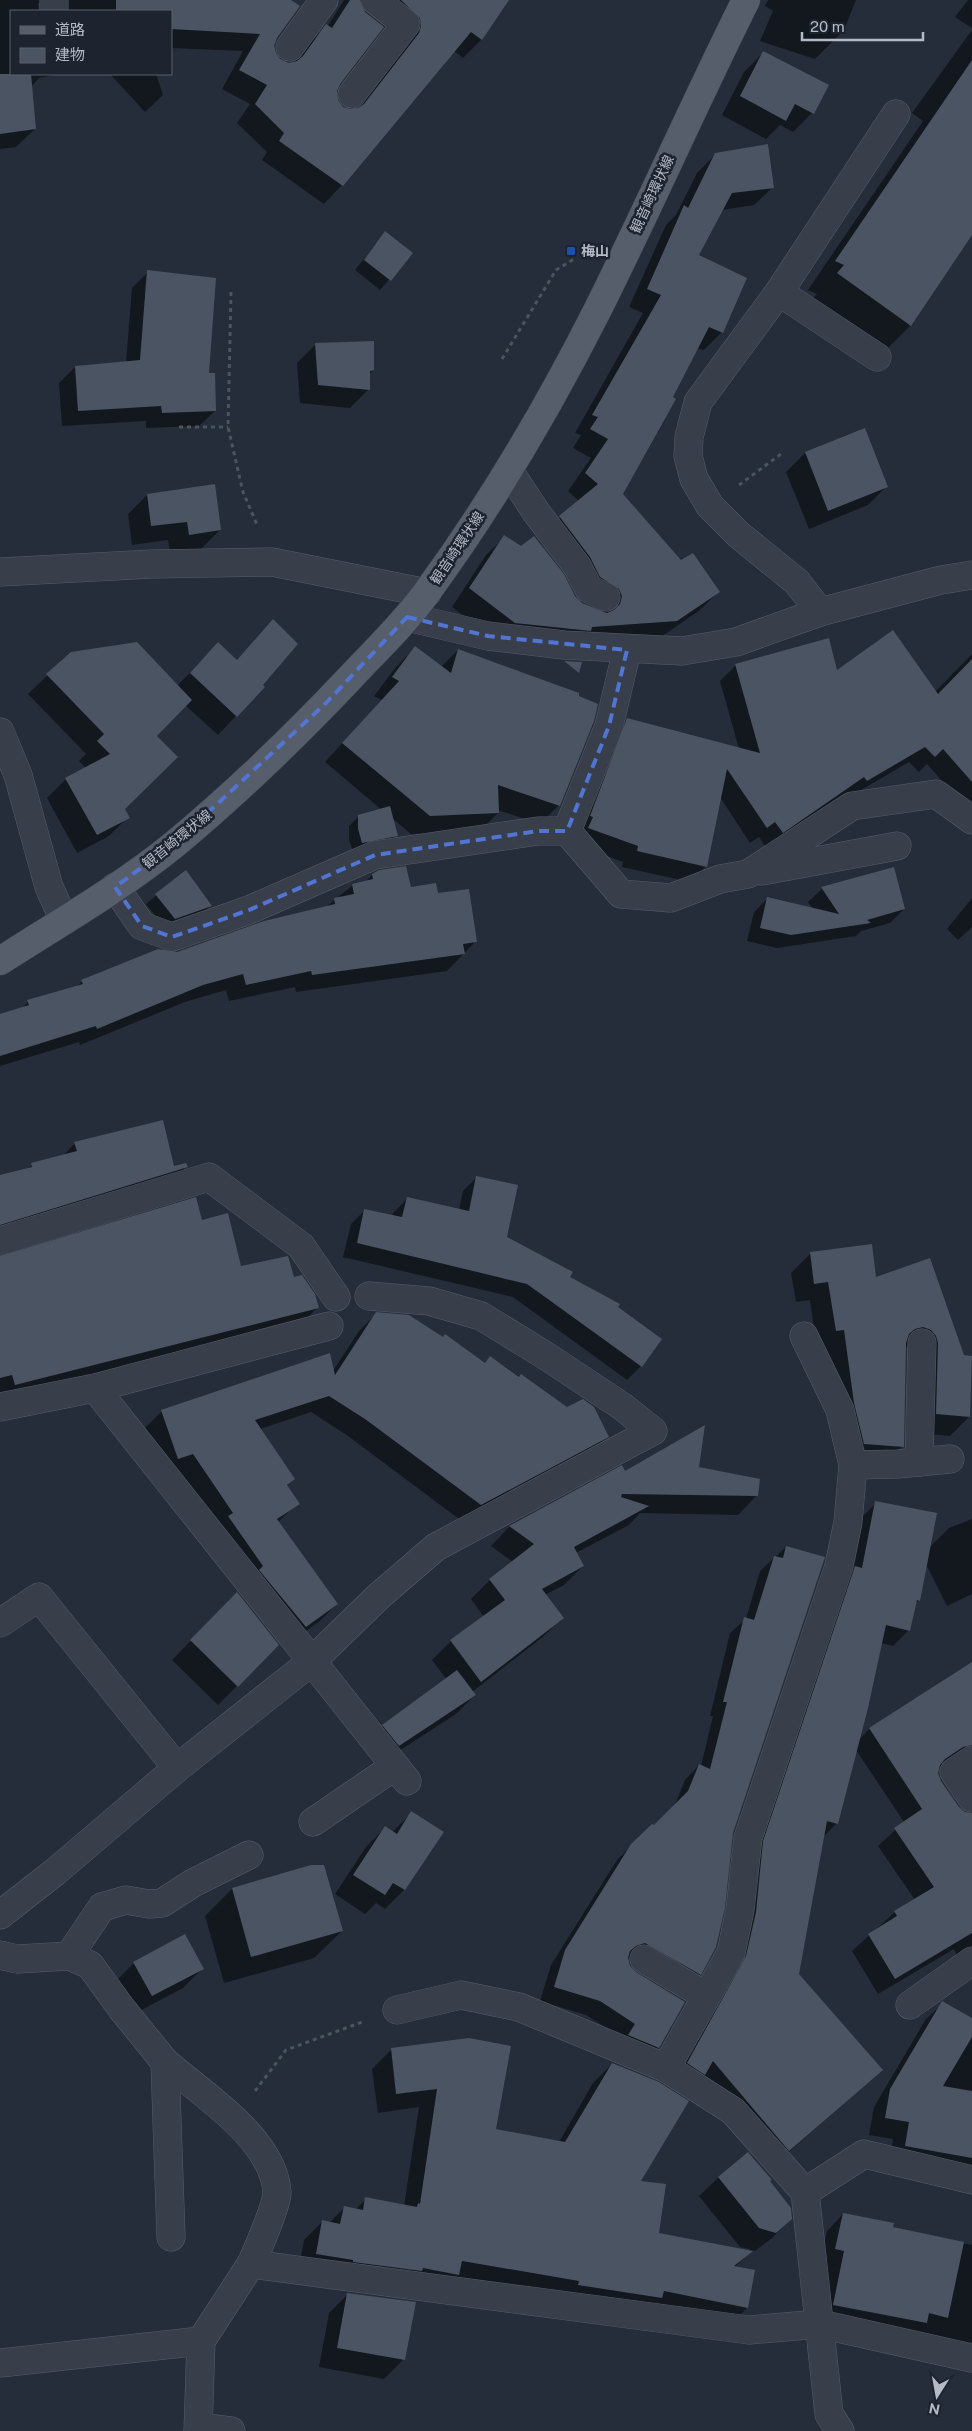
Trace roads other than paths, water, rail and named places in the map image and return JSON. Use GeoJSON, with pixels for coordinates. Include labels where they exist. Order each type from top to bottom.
{"type":"FeatureCollection","features":[{"type":"Feature","properties":{"kind":"main road","name":"観音崎環状線"},"geometry":{"type":"LineString","coordinates":[[0,961],[115,887],[174,844],[243,783],[326,703],[427,593],[509,471],[597,310],[746,0]]}},
{"type":"Feature","properties":{"kind":"street"},"geometry":{"type":"LineString","coordinates":[[290,47],[324,0]]}},
{"type":"Feature","properties":{"kind":"street"},"geometry":{"type":"LineString","coordinates":[[352,94],[406,24],[375,0]]}},
{"type":"Feature","properties":{"kind":"street"},"geometry":{"type":"LineString","coordinates":[[820,612],[797,582],[739,535],[710,506],[694,479],[688,456],[689,437],[698,402],[779,292],[896,114]]}},
{"type":"Feature","properties":{"kind":"street"},"geometry":{"type":"LineString","coordinates":[[779,292],[877,358]]}},
{"type":"Feature","properties":{"kind":"street"},"geometry":{"type":"LineString","coordinates":[[509,471],[536,512],[577,566],[589,589],[606,597]]}},
{"type":"Feature","properties":{"kind":"street"},"geometry":{"type":"LineString","coordinates":[[0,572],[152,564],[272,562],[427,593]]}},
{"type":"Feature","properties":{"kind":"street"},"geometry":{"type":"LineString","coordinates":[[407,617],[488,636],[626,650],[682,651],[736,642],[820,612],[941,580],[972,575]]}},
{"type":"Feature","properties":{"kind":"street"},"geometry":{"type":"LineString","coordinates":[[567,831],[610,726],[626,650]]}},
{"type":"Feature","properties":{"kind":"street"},"geometry":{"type":"LineString","coordinates":[[0,732],[18,775],[49,887],[64,920]]}},
{"type":"Feature","properties":{"kind":"street"},"geometry":{"type":"LineString","coordinates":[[748,874],[852,806],[936,794],[972,820]]}},
{"type":"Feature","properties":{"kind":"street"},"geometry":{"type":"LineString","coordinates":[[115,887],[142,926],[172,937],[249,910],[375,855],[538,831],[567,831],[621,894],[671,898],[720,879],[897,846]]}},
{"type":"Feature","properties":{"kind":"street"},"geometry":{"type":"LineString","coordinates":[[0,1241],[210,1177],[301,1246],[336,1297]]}},
{"type":"Feature","properties":{"kind":"street"},"geometry":{"type":"LineString","coordinates":[[0,1915],[55,1872],[177,1768],[311,1662],[379,1596],[436,1547],[653,1431],[622,1407],[543,1354],[481,1316],[429,1300],[369,1296]]}},
{"type":"Feature","properties":{"kind":"street"},"geometry":{"type":"LineString","coordinates":[[0,1407],[94,1388],[329,1326]]}},
{"type":"Feature","properties":{"kind":"street"},"geometry":{"type":"LineString","coordinates":[[666,2068],[731,1953],[740,1910],[748,1838],[839,1566],[848,1522],[853,1465],[840,1410],[804,1336]]}},
{"type":"Feature","properties":{"kind":"street"},"geometry":{"type":"LineString","coordinates":[[919,1462],[922,1343]]}},
{"type":"Feature","properties":{"kind":"street"},"geometry":{"type":"LineString","coordinates":[[94,1388],[401,1773],[313,1822]]}},
{"type":"Feature","properties":{"kind":"street"},"geometry":{"type":"LineString","coordinates":[[853,1465],[950,1459]]}},
{"type":"Feature","properties":{"kind":"street"},"geometry":{"type":"LineString","coordinates":[[0,1623],[39,1597],[177,1768]]}},
{"type":"Feature","properties":{"kind":"street"},"geometry":{"type":"LineString","coordinates":[[972,1760],[954,1772],[972,1798]]}},
{"type":"Feature","properties":{"kind":"street"},"geometry":{"type":"LineString","coordinates":[[69,1956],[102,1907],[126,1900],[149,1904],[162,1903],[193,1883],[249,1855]]}},
{"type":"Feature","properties":{"kind":"street"},"geometry":{"type":"LineString","coordinates":[[0,1955],[17,1959],[69,1956],[90,1965],[122,2009],[165,2062],[234,2119],[253,2137],[267,2158],[277,2193],[263,2237],[251,2264],[201,2341],[198,2429],[231,2431]]}},
{"type":"Feature","properties":{"kind":"street"},"geometry":{"type":"LineString","coordinates":[[644,1960],[706,1996]]}},
{"type":"Feature","properties":{"kind":"street"},"geometry":{"type":"LineString","coordinates":[[910,2005],[972,1961]]}},
{"type":"Feature","properties":{"kind":"street"},"geometry":{"type":"LineString","coordinates":[[396,2010],[462,1995],[519,2008],[666,2068],[733,2111],[806,2192],[829,2414],[840,2431]]}},
{"type":"Feature","properties":{"kind":"street"},"geometry":{"type":"LineString","coordinates":[[165,2062],[171,2237]]}},
{"type":"Feature","properties":{"kind":"street"},"geometry":{"type":"LineString","coordinates":[[806,2192],[864,2154],[972,2180]]}},
{"type":"Feature","properties":{"kind":"street"},"geometry":{"type":"LineString","coordinates":[[251,2264],[749,2330],[820,2324],[972,2358]]}},
{"type":"Feature","properties":{"kind":"street"},"geometry":{"type":"LineString","coordinates":[[0,2363],[201,2341]]}},
{"type":"Feature","properties":{"kind":"place","name":"梅山"},"geometry":{"type":"Point","coordinates":[571,251]}}]}
